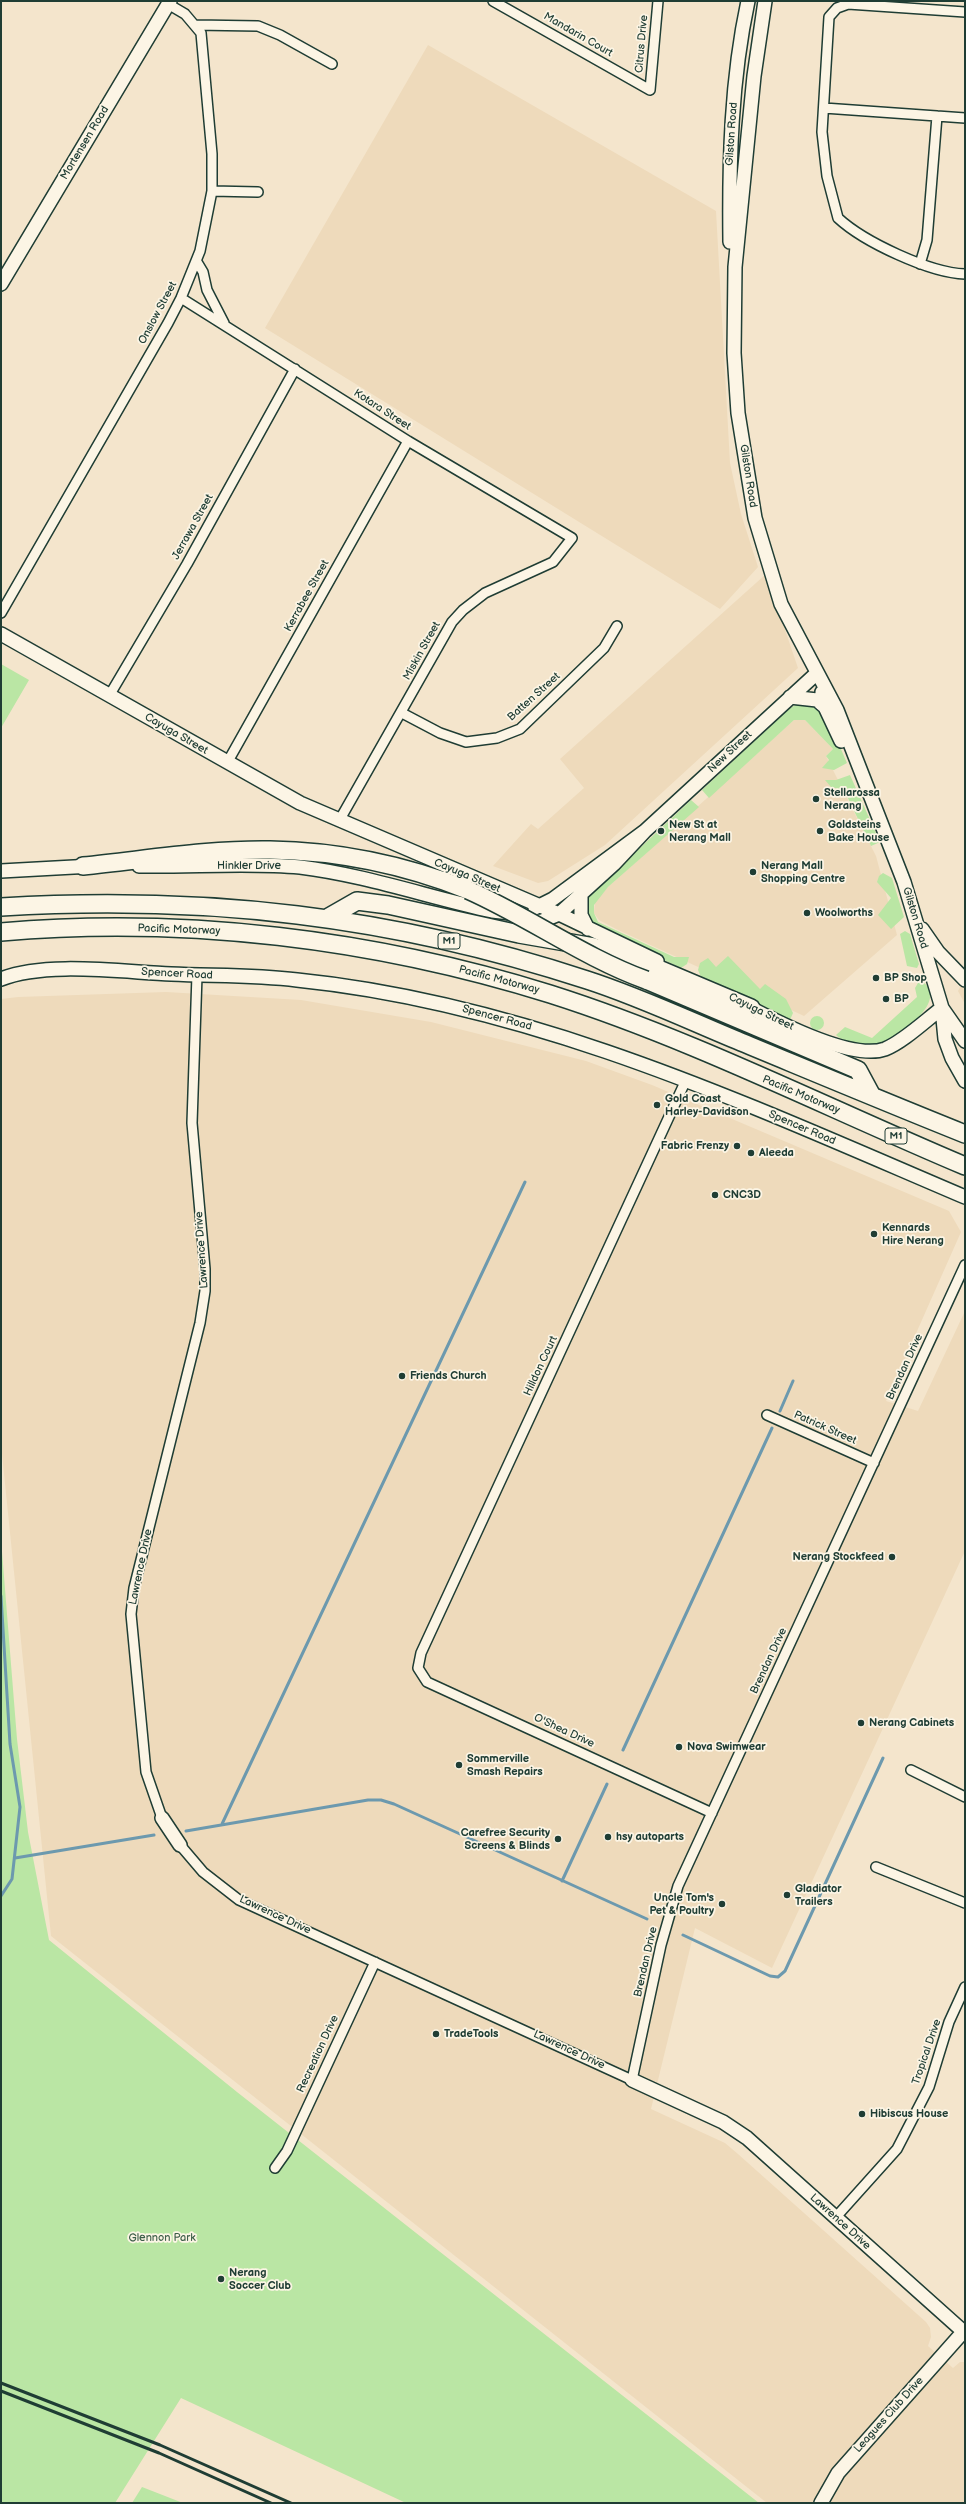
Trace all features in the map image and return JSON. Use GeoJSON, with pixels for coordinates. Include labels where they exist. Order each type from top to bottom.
{"type":"FeatureCollection","features":[{"type":"Feature","properties":{"kind":"highway"},"geometry":{"type":"LineString","coordinates":[[83,866],[231,852],[295,852],[388,865],[442,880],[468,890],[521,915],[605,963],[858,1070],[872,1096]]}},
{"type":"Feature","properties":{"kind":"highway"},"geometry":{"type":"LineString","coordinates":[[329,918],[357,901],[388,905],[519,934],[582,945],[648,964],[751,1008]]}},
{"type":"Feature","properties":{"kind":"highway","name":"M1"},"geometry":{"type":"LineString","coordinates":[[1,907],[93,903],[182,904],[232,907],[329,918],[468,945],[584,979],[672,1013],[965,1134]]}},
{"type":"Feature","properties":{"kind":"highway","name":"Pacific Motorway"},"geometry":{"type":"LineString","coordinates":[[1,932],[76,928],[231,931],[318,942],[409,956],[550,994],[610,1015],[668,1038],[965,1166]]}},
{"type":"Feature","properties":{"kind":"street","name":"Mandarin Court"},"geometry":{"type":"LineString","coordinates":[[494,1],[650,90]]}},
{"type":"Feature","properties":{"kind":"street","name":"Citrus Drive"},"geometry":{"type":"LineString","coordinates":[[650,90],[658,1]]}},
{"type":"Feature","properties":{"kind":"street","name":"Gilston Road"},"geometry":{"type":"LineString","coordinates":[[735,267],[730,245],[729,162],[732,113],[748,1]]}},
{"type":"Feature","properties":{"kind":"street","name":"Gilston Road"},"geometry":{"type":"LineString","coordinates":[[765,1],[754,76],[735,267],[734,352],[738,413],[755,518],[781,604],[837,710],[904,882],[942,1008]]}},
{"type":"Feature","properties":{"kind":"street","name":"Onslow Street"},"geometry":{"type":"LineString","coordinates":[[1,613],[181,298],[197,262],[212,191],[212,154],[201,33],[184,14],[169,2]]}},
{"type":"Feature","properties":{"kind":"street","name":"Mortensen Road"},"geometry":{"type":"LineString","coordinates":[[1,284],[169,2]]}},
{"type":"Feature","properties":{"kind":"street"},"geometry":{"type":"LineString","coordinates":[[965,12],[922,5],[848,4],[837,8],[829,18],[822,132],[827,176],[838,218],[893,252],[920,264],[965,274]]}},
{"type":"Feature","properties":{"kind":"street"},"geometry":{"type":"LineString","coordinates":[[195,26],[258,26],[280,35],[332,64]]}},
{"type":"Feature","properties":{"kind":"street"},"geometry":{"type":"LineString","coordinates":[[824,108],[965,118]]}},
{"type":"Feature","properties":{"kind":"street"},"geometry":{"type":"LineString","coordinates":[[920,264],[927,240],[937,116]]}},
{"type":"Feature","properties":{"kind":"street"},"geometry":{"type":"LineString","coordinates":[[212,191],[258,192]]}},
{"type":"Feature","properties":{"kind":"street"},"geometry":{"type":"LineString","coordinates":[[197,262],[203,272],[207,290],[225,324]]}},
{"type":"Feature","properties":{"kind":"street","name":"Kotara Street"},"geometry":{"type":"LineString","coordinates":[[181,298],[225,324],[408,441],[572,538]]}},
{"type":"Feature","properties":{"kind":"street","name":"Jerrawa Street"},"geometry":{"type":"LineString","coordinates":[[110,696],[187,564],[295,369]]}},
{"type":"Feature","properties":{"kind":"street","name":"Kerrabee Street"},"geometry":{"type":"LineString","coordinates":[[227,763],[408,441]]}},
{"type":"Feature","properties":{"kind":"street","name":"Miskin Street"},"geometry":{"type":"LineString","coordinates":[[339,821],[402,713],[442,639],[463,610],[485,593],[553,562],[572,538]]}},
{"type":"Feature","properties":{"kind":"street","name":"Batten Street"},"geometry":{"type":"LineString","coordinates":[[402,713],[440,733],[466,742],[497,738],[520,729],[604,648],[617,626]]}},
{"type":"Feature","properties":{"kind":"street","name":"Cayuga Street"},"geometry":{"type":"LineString","coordinates":[[1,634],[288,797],[339,821],[559,914],[688,975],[751,1008],[814,1036],[851,1049],[867,1052],[889,1047],[942,1008]]}},
{"type":"Feature","properties":{"kind":"street","name":"Gilston Road"},"geometry":{"type":"LineString","coordinates":[[817,673],[825,707],[884,830]]}},
{"type":"Feature","properties":{"kind":"street","name":"New Street"},"geometry":{"type":"LineString","coordinates":[[559,914],[614,864],[645,831],[817,673]]}},
{"type":"Feature","properties":{"kind":"street"},"geometry":{"type":"LineString","coordinates":[[790,697],[817,700],[825,707]]}},
{"type":"Feature","properties":{"kind":"street","name":"New Street"},"geometry":{"type":"LineString","coordinates":[[540,906],[645,831]]}},
{"type":"Feature","properties":{"kind":"street","name":"Hinkler Drive"},"geometry":{"type":"LineString","coordinates":[[1,871],[83,866],[254,865],[301,868],[354,877],[492,911],[531,923],[542,921],[559,914]]}},
{"type":"Feature","properties":{"kind":"street"},"geometry":{"type":"LineString","coordinates":[[581,895],[581,915],[588,928]]}},
{"type":"Feature","properties":{"kind":"street","name":"Hinkler Drive"},"geometry":{"type":"LineString","coordinates":[[492,911],[515,913],[540,906]]}},
{"type":"Feature","properties":{"kind":"street"},"geometry":{"type":"LineString","coordinates":[[916,922],[938,952],[965,980]]}},
{"type":"Feature","properties":{"kind":"street","name":"Spencer Road"},"geometry":{"type":"LineString","coordinates":[[1,980],[50,970],[296,980],[457,1008],[559,1034],[686,1080],[965,1197]]}},
{"type":"Feature","properties":{"kind":"street","name":"Lawrence Drive"},"geometry":{"type":"LineString","coordinates":[[196,975],[192,1123],[205,1269],[205,1291],[198,1330],[134,1588],[131,1614],[145,1764],[150,1787],[162,1818],[180,1845],[203,1872],[239,1900],[632,2080],[734,2129],[836,2217],[964,2332]]}},
{"type":"Feature","properties":{"kind":"street"},"geometry":{"type":"LineString","coordinates":[[942,1008],[965,1041]]}},
{"type":"Feature","properties":{"kind":"street"},"geometry":{"type":"LineString","coordinates":[[942,1008],[945,1039],[952,1058],[965,1081]]}},
{"type":"Feature","properties":{"kind":"street","name":"Hilldon Court"},"geometry":{"type":"LineString","coordinates":[[418,1662],[686,1080]]}},
{"type":"Feature","properties":{"kind":"street","name":"Brendan Drive"},"geometry":{"type":"LineString","coordinates":[[632,2080],[661,1945],[678,1886],[965,1265]]}},
{"type":"Feature","properties":{"kind":"street","name":"Patrick Street"},"geometry":{"type":"LineString","coordinates":[[767,1415],[874,1463]]}},
{"type":"Feature","properties":{"kind":"street","name":"O'Shea Drive"},"geometry":{"type":"LineString","coordinates":[[418,1662],[418,1668],[427,1682],[712,1813]]}},
{"type":"Feature","properties":{"kind":"street"},"geometry":{"type":"LineString","coordinates":[[911,1770],[965,1797]]}},
{"type":"Feature","properties":{"kind":"street"},"geometry":{"type":"LineString","coordinates":[[876,1867],[965,1903]]}},
{"type":"Feature","properties":{"kind":"street","name":"Recreation Drive"},"geometry":{"type":"LineString","coordinates":[[275,2168],[283,2157],[375,1962]]}},
{"type":"Feature","properties":{"kind":"street","name":"Tropical Drive"},"geometry":{"type":"LineString","coordinates":[[836,2217],[898,2149],[929,2087],[949,2022],[965,1987]]}},
{"type":"Feature","properties":{"kind":"street","name":"Leagues Club Drive"},"geometry":{"type":"LineString","coordinates":[[821,2503],[838,2473],[964,2332]]}},
{"type":"Feature","properties":{"kind":"shaded area"},"geometry":{"type":"Polygon","coordinates":[[[428,45],[716,211],[730,463],[741,514],[758,567],[720,609],[265,328],[428,45]]]}},
{"type":"Feature","properties":{"kind":"shaded area"},"geometry":{"type":"Polygon","coordinates":[[[766,574],[798,668],[605,845],[548,881],[538,883],[493,866],[531,824],[538,829],[584,788],[560,759],[766,574]]]}},
{"type":"Feature","properties":{"kind":"shaded area","name":"Nerang Mall Shopping Centre"},"geometry":{"type":"Polygon","coordinates":[[[794,720],[805,720],[833,749],[826,756],[876,856],[897,935],[804,1016],[616,929],[599,920],[594,913],[595,901],[608,887],[794,720]]]}},
{"type":"Feature","properties":{"kind":"shaded area"},"geometry":{"type":"Polygon","coordinates":[[[965,978],[965,1004],[958,991],[965,978]]]}},
{"type":"Feature","properties":{"kind":"shaded area"},"geometry":{"type":"Polygon","coordinates":[[[166,992],[301,1000],[431,1022],[586,1061],[652,1085],[949,1211],[961,1232],[886,1401],[918,1411],[965,1311],[965,1551],[772,1968],[695,1928],[651,2109],[725,2143],[926,2322],[930,2328],[931,2337],[928,2346],[953,2368],[960,2362],[965,2362],[965,2503],[767,2503],[51,1936],[1,1444],[1,999],[18,997],[166,992]]]}},
{"type":"Feature","properties":{"kind":"green space"},"geometry":{"type":"Polygon","coordinates":[[[1,664],[29,680],[1,728],[1,664]]]}},
{"type":"Feature","properties":{"kind":"green space"},"geometry":{"type":"Polygon","coordinates":[[[811,703],[827,717],[847,763],[834,770],[822,768],[829,760],[826,756],[833,749],[805,720],[794,720],[709,798],[702,790],[789,709],[797,704],[811,703]]]}},
{"type":"Feature","properties":{"kind":"green space"},"geometry":{"type":"Polygon","coordinates":[[[850,775],[880,842],[871,846],[844,790],[831,787],[825,780],[836,780],[850,775]]]}},
{"type":"Feature","properties":{"kind":"green space"},"geometry":{"type":"Polygon","coordinates":[[[691,800],[699,807],[608,887],[594,905],[594,913],[598,922],[674,957],[689,957],[687,964],[681,968],[595,927],[588,916],[586,905],[589,896],[691,800]]]}},
{"type":"Feature","properties":{"kind":"green space"},"geometry":{"type":"Polygon","coordinates":[[[883,873],[892,878],[904,917],[891,929],[878,915],[891,898],[877,882],[879,876],[883,873]]]}},
{"type":"Feature","properties":{"kind":"green space"},"geometry":{"type":"Polygon","coordinates":[[[905,931],[910,934],[919,964],[917,968],[907,966],[900,934],[905,931]]]}},
{"type":"Feature","properties":{"kind":"green space"},"geometry":{"type":"Polygon","coordinates":[[[728,956],[760,989],[765,984],[786,999],[793,1013],[790,1020],[701,977],[698,970],[700,963],[708,958],[716,967],[728,956]]]}},
{"type":"Feature","properties":{"kind":"green space"},"geometry":{"type":"Polygon","coordinates":[[[923,982],[930,990],[930,1000],[917,1019],[896,1035],[877,1044],[867,1045],[850,1042],[836,1035],[845,1027],[872,1038],[917,997],[915,988],[918,983],[923,982]]]}},
{"type":"Feature","properties":{"kind":"green space"},"geometry":{"type":"Polygon","coordinates":[[[817,1016],[822,1018],[824,1023],[822,1028],[817,1030],[812,1028],[810,1023],[812,1018],[817,1016]]]}},
{"type":"Feature","properties":{"kind":"green space","name":"Glennon Park"},"geometry":{"type":"Polygon","coordinates":[[[1,1539],[17,1739],[28,1832],[49,1940],[237,2092],[759,2503],[406,2503],[181,2398],[115,2503],[1,2503],[1,1539]]]}},
{"type":"Feature","properties":{"kind":"green space"},"geometry":{"type":"Polygon","coordinates":[[[142,2487],[183,2503],[132,2503],[142,2487]]]}},
{"type":"Feature","properties":{"kind":"waterway"},"geometry":{"type":"LineString","coordinates":[[222,1824],[525,1182]]}},
{"type":"Feature","properties":{"kind":"waterway"},"geometry":{"type":"LineString","coordinates":[[780,1411],[793,1381]]}},
{"type":"Feature","properties":{"kind":"waterway"},"geometry":{"type":"LineString","coordinates":[[623,1750],[772,1428]]}},
{"type":"Feature","properties":{"kind":"waterway"},"geometry":{"type":"LineString","coordinates":[[1,1596],[10,1744],[20,1807],[12,1879],[1,1896]]}},
{"type":"Feature","properties":{"kind":"waterway"},"geometry":{"type":"LineString","coordinates":[[683,1935],[770,1976],[778,1977],[785,1971],[883,1758]]}},
{"type":"Feature","properties":{"kind":"waterway"},"geometry":{"type":"LineString","coordinates":[[562,1881],[607,1784]]}},
{"type":"Feature","properties":{"kind":"waterway"},"geometry":{"type":"LineString","coordinates":[[186,1831],[368,1800],[381,1800],[394,1804],[647,1919]]}},
{"type":"Feature","properties":{"kind":"waterway"},"geometry":{"type":"LineString","coordinates":[[15,1858],[154,1835]]}},
{"type":"Feature","properties":{"kind":"railway"},"geometry":{"type":"LineString","coordinates":[[1,2383],[160,2445],[291,2503]]}},
{"type":"Feature","properties":{"kind":"railway"},"geometry":{"type":"LineString","coordinates":[[1,2391],[159,2453],[271,2503]]}},
{"type":"Feature","properties":{"kind":"place","name":"Stellarossa Nerang"},"geometry":{"type":"Point","coordinates":[816,799]}},
{"type":"Feature","properties":{"kind":"place","name":"New St at Nerang Mall"},"geometry":{"type":"Point","coordinates":[661,831]}},
{"type":"Feature","properties":{"kind":"place","name":"Goldsteins Bake House"},"geometry":{"type":"Point","coordinates":[820,831]}},
{"type":"Feature","properties":{"kind":"place","name":"Nerang Mall Shopping Centre"},"geometry":{"type":"Point","coordinates":[753,872]}},
{"type":"Feature","properties":{"kind":"place","name":"Woolworths"},"geometry":{"type":"Point","coordinates":[807,913]}},
{"type":"Feature","properties":{"kind":"place","name":"BP Shop"},"geometry":{"type":"Point","coordinates":[876,978]}},
{"type":"Feature","properties":{"kind":"place","name":"BP"},"geometry":{"type":"Point","coordinates":[886,999]}},
{"type":"Feature","properties":{"kind":"place","name":"Gold Coast Harley-Davidson"},"geometry":{"type":"Point","coordinates":[657,1105]}},
{"type":"Feature","properties":{"kind":"place","name":"Fabric Frenzy"},"geometry":{"type":"Point","coordinates":[737,1146]}},
{"type":"Feature","properties":{"kind":"place","name":"Aleeda"},"geometry":{"type":"Point","coordinates":[751,1153]}},
{"type":"Feature","properties":{"kind":"place","name":"CNC3D"},"geometry":{"type":"Point","coordinates":[715,1195]}},
{"type":"Feature","properties":{"kind":"place","name":"Kennards Hire Nerang"},"geometry":{"type":"Point","coordinates":[874,1234]}},
{"type":"Feature","properties":{"kind":"place","name":"Friends Church"},"geometry":{"type":"Point","coordinates":[402,1376]}},
{"type":"Feature","properties":{"kind":"place","name":"Nerang Stockfeed"},"geometry":{"type":"Point","coordinates":[892,1557]}},
{"type":"Feature","properties":{"kind":"place","name":"Nerang Cabinets"},"geometry":{"type":"Point","coordinates":[861,1723]}},
{"type":"Feature","properties":{"kind":"place","name":"Nova Swimwear"},"geometry":{"type":"Point","coordinates":[679,1747]}},
{"type":"Feature","properties":{"kind":"place","name":"Sommerville Smash Repairs"},"geometry":{"type":"Point","coordinates":[459,1765]}},
{"type":"Feature","properties":{"kind":"place","name":"hsy autoparts"},"geometry":{"type":"Point","coordinates":[608,1837]}},
{"type":"Feature","properties":{"kind":"place","name":"Carefree Security Screens & Blinds"},"geometry":{"type":"Point","coordinates":[558,1839]}},
{"type":"Feature","properties":{"kind":"place","name":"Gladiator Trailers"},"geometry":{"type":"Point","coordinates":[787,1895]}},
{"type":"Feature","properties":{"kind":"place","name":"Uncle Tom's Pet & Poultry"},"geometry":{"type":"Point","coordinates":[722,1904]}},
{"type":"Feature","properties":{"kind":"place","name":"TradeTools"},"geometry":{"type":"Point","coordinates":[436,2034]}},
{"type":"Feature","properties":{"kind":"place","name":"Hibiscus House"},"geometry":{"type":"Point","coordinates":[862,2114]}},
{"type":"Feature","properties":{"kind":"place","name":"Nerang Soccer Club"},"geometry":{"type":"Point","coordinates":[221,2279]}}]}
